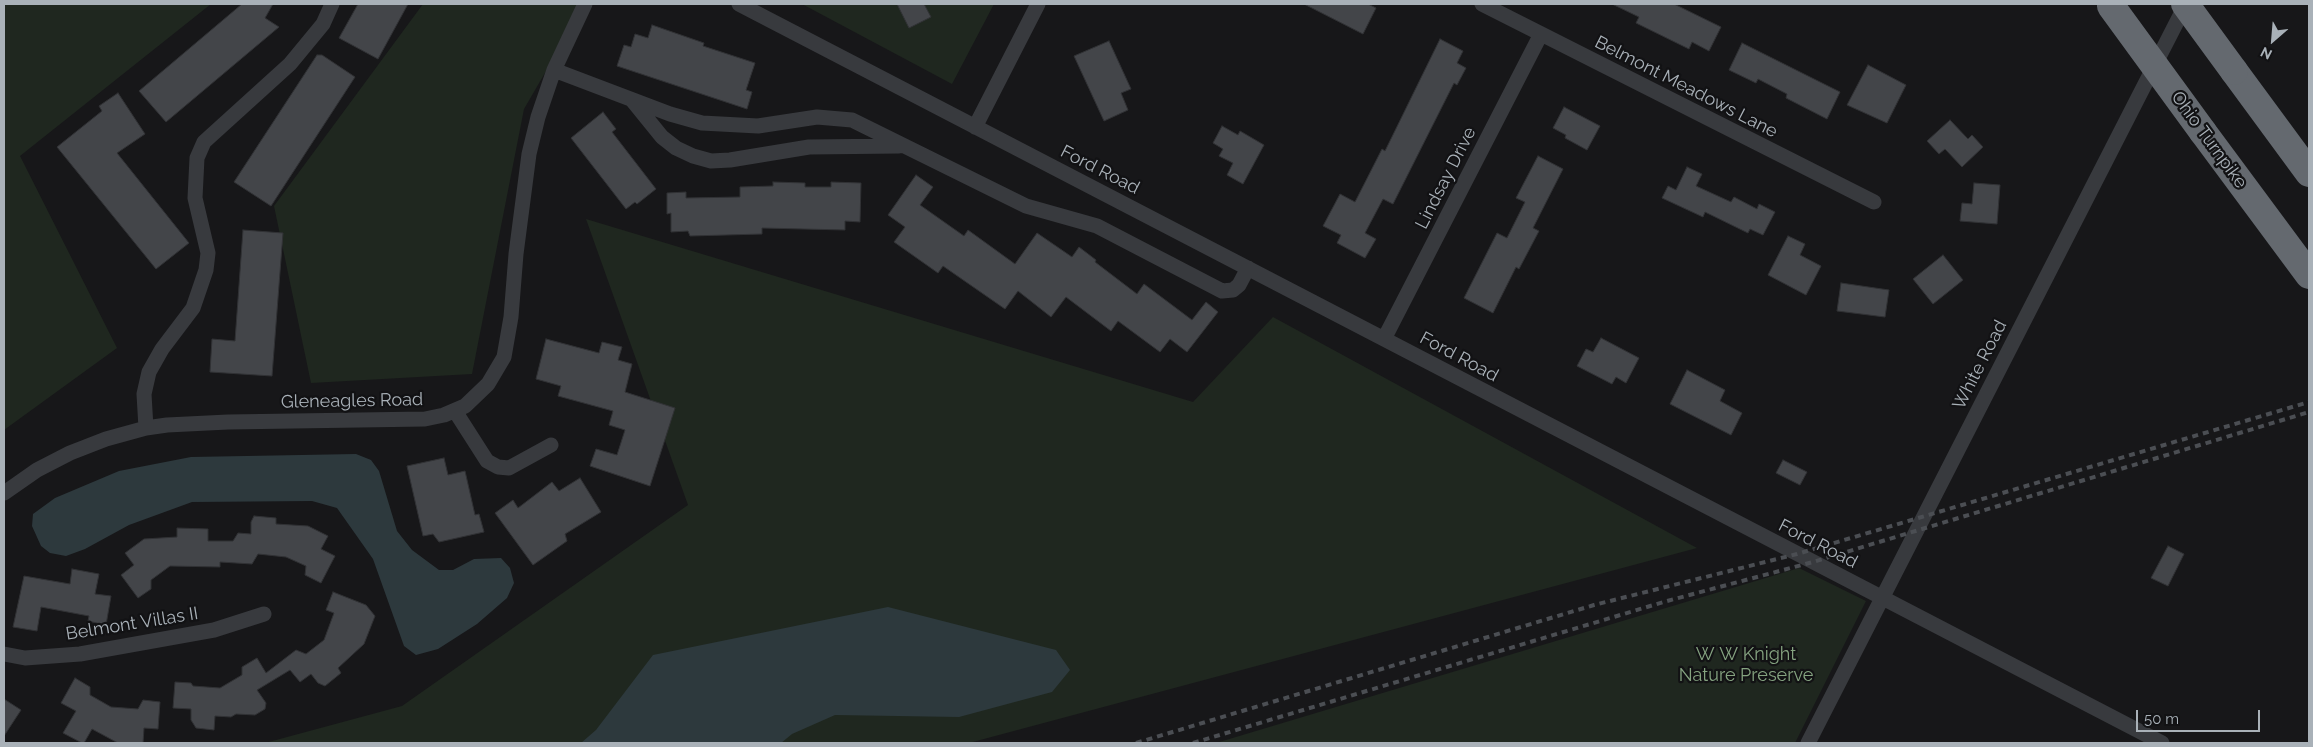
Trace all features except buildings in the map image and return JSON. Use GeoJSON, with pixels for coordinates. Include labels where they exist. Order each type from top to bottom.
{"type":"FeatureCollection","features":[{"type":"Feature","properties":{"kind":"highway"},"geometry":{"type":"LineString","coordinates":[[2186,4],[2309,173]]}},
{"type":"Feature","properties":{"kind":"highway","name":"Ohio Turnpike"},"geometry":{"type":"LineString","coordinates":[[2110,5],[2309,276]]}},
{"type":"Feature","properties":{"kind":"street"},"geometry":{"type":"LineString","coordinates":[[146,428],[144,394],[148,372],[162,348],[193,308],[206,270],[208,253],[195,198],[197,158],[204,142],[290,64],[323,24],[332,4]]}},
{"type":"Feature","properties":{"kind":"street","name":"Gleneagles Road"},"geometry":{"type":"LineString","coordinates":[[4,493],[37,470],[70,453],[106,439],[146,428],[167,425],[219,423],[425,419],[455,411],[465,406],[488,384],[504,357],[510,325],[522,200],[529,154],[538,117],[554,70],[585,4]]}},
{"type":"Feature","properties":{"kind":"street","name":"Ford Road"},"geometry":{"type":"LineString","coordinates":[[739,4],[2162,743]]}},
{"type":"Feature","properties":{"kind":"street"},"geometry":{"type":"LineString","coordinates":[[975,127],[1038,4]]}},
{"type":"Feature","properties":{"kind":"street","name":"Belmont Meadows Lane"},"geometry":{"type":"LineString","coordinates":[[1482,4],[1874,202]]}},
{"type":"Feature","properties":{"kind":"street","name":"White Road"},"geometry":{"type":"LineString","coordinates":[[1808,743],[2186,4]]}},
{"type":"Feature","properties":{"kind":"street","name":"Lindsay Drive"},"geometry":{"type":"LineString","coordinates":[[1384,338],[1541,34]]}},
{"type":"Feature","properties":{"kind":"street"},"geometry":{"type":"LineString","coordinates":[[554,70],[630,99],[702,123],[758,126],[817,117],[852,120],[1026,206],[1097,226],[1222,291],[1233,290],[1239,285],[1248,268]]}},
{"type":"Feature","properties":{"kind":"street"},"geometry":{"type":"LineString","coordinates":[[630,99],[662,137],[676,148],[711,161],[730,160],[809,147],[903,146]]}},
{"type":"Feature","properties":{"kind":"street"},"geometry":{"type":"LineString","coordinates":[[455,411],[487,461],[498,468],[510,468],[551,445]]}},
{"type":"Feature","properties":{"kind":"street","name":"Belmont Villas II"},"geometry":{"type":"LineString","coordinates":[[4,654],[24,658],[80,654],[214,630],[264,614]]}},
{"type":"Feature","properties":{"kind":"green space"},"geometry":{"type":"Polygon","coordinates":[[[4,4],[211,4],[20,156],[117,348],[4,430],[4,4]]]}},
{"type":"Feature","properties":{"kind":"green space"},"geometry":{"type":"Polygon","coordinates":[[[423,4],[585,4],[524,109],[472,374],[311,383],[274,206],[423,4]]]}},
{"type":"Feature","properties":{"kind":"green space"},"geometry":{"type":"Polygon","coordinates":[[[802,4],[994,4],[952,84],[802,4]]]}},
{"type":"Feature","properties":{"kind":"green space"},"geometry":{"type":"Polygon","coordinates":[[[586,219],[1193,402],[1273,317],[1697,548],[969,743],[265,743],[402,706],[688,505],[586,219]]]}},
{"type":"Feature","properties":{"kind":"green space","name":"W W Knight Nature Preserve"},"geometry":{"type":"Polygon","coordinates":[[[1799,568],[1866,601],[1795,743],[1216,743],[1799,568]]]}},
{"type":"Feature","properties":{"kind":"shaded area"},"geometry":{"type":"Polygon","coordinates":[[[356,454],[371,460],[379,471],[397,531],[412,550],[439,570],[453,570],[474,559],[501,558],[510,568],[514,583],[507,598],[477,624],[438,649],[416,655],[404,646],[373,559],[337,508],[312,501],[192,502],[129,525],[85,549],[66,556],[50,553],[41,546],[32,526],[33,514],[55,498],[119,471],[191,457],[356,454]]]}},
{"type":"Feature","properties":{"kind":"shaded area"},"geometry":{"type":"Polygon","coordinates":[[[888,607],[1056,650],[1070,670],[1052,692],[959,717],[835,715],[792,734],[781,743],[581,743],[596,730],[653,655],[888,607]]]}},
{"type":"Feature","properties":{"kind":"railway"},"geometry":{"type":"LineString","coordinates":[[1136,743],[1594,605],[1797,554],[2309,402]]}},
{"type":"Feature","properties":{"kind":"railway"},"geometry":{"type":"LineString","coordinates":[[1193,743],[1667,601],[1813,562],[2309,412]]}}]}
